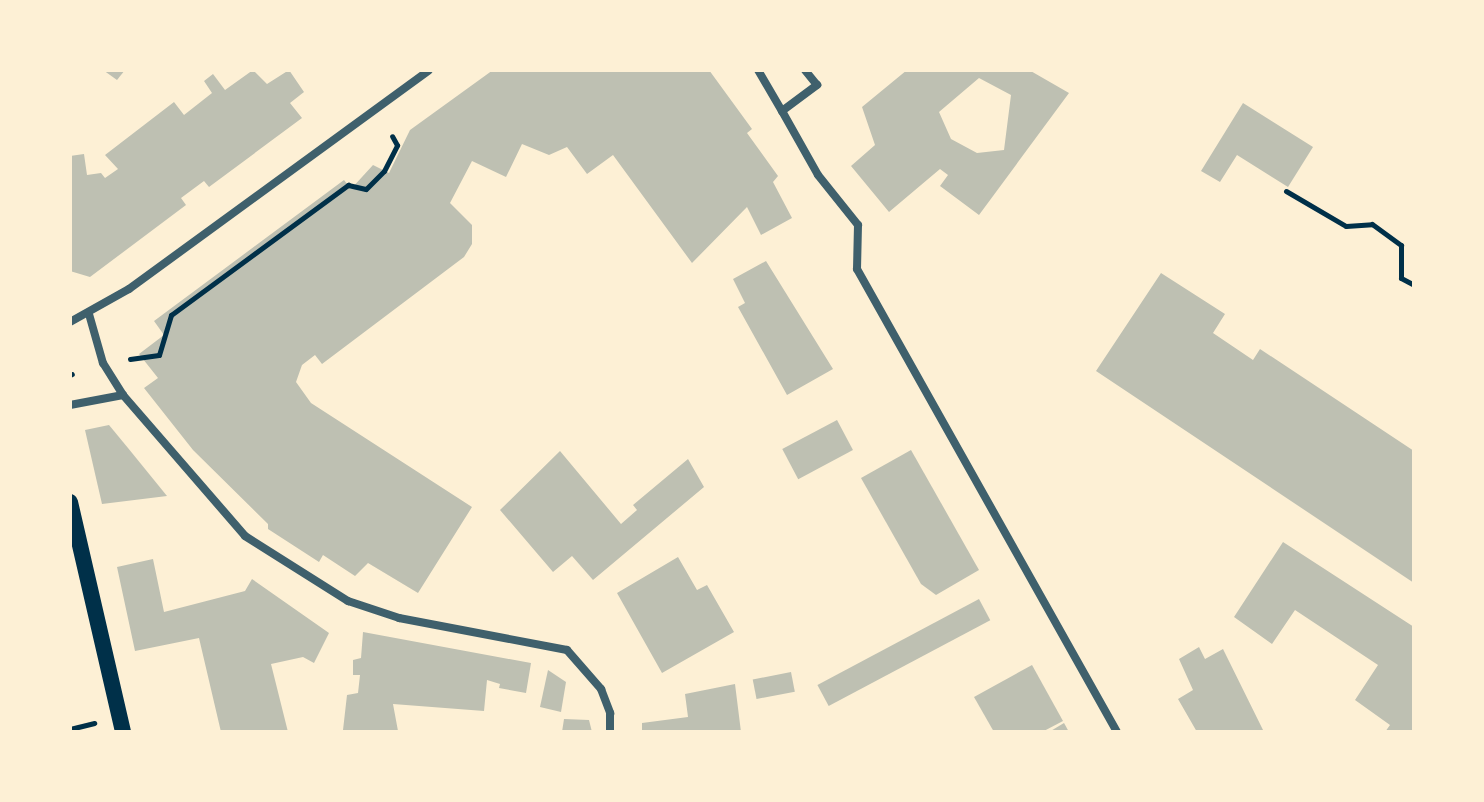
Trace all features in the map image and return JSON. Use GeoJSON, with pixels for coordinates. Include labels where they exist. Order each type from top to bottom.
{"type":"FeatureCollection","features":[{"type":"Feature","properties":{"kind":"main road"},"geometry":{"type":"LineString","coordinates":[[70,502],[123,732]]}},
{"type":"Feature","properties":{"kind":"street"},"geometry":{"type":"LineString","coordinates":[[70,322],[89,314],[429,70]]}},
{"type":"Feature","properties":{"kind":"street"},"geometry":{"type":"LineString","coordinates":[[758,70],[818,175],[858,225],[857,269],[1117,732]]}},
{"type":"Feature","properties":{"kind":"street"},"geometry":{"type":"LineString","coordinates":[[782,111],[817,85],[805,70]]}},
{"type":"Feature","properties":{"kind":"street"},"geometry":{"type":"LineString","coordinates":[[89,314],[103,363],[123,395],[258,545],[348,601],[399,618],[567,650],[601,689],[610,713],[610,732]]}},
{"type":"Feature","properties":{"kind":"street"},"geometry":{"type":"LineString","coordinates":[[70,405],[123,395]]}},
{"type":"Feature","properties":{"kind":"path"},"geometry":{"type":"LineString","coordinates":[[130,359],[159,355],[171,315],[348,185],[366,189],[384,171],[397,145],[392,136]]}},
{"type":"Feature","properties":{"kind":"path"},"geometry":{"type":"LineString","coordinates":[[1286,191],[1346,226],[1372,224],[1401,245],[1401,278],[1414,285]]}},
{"type":"Feature","properties":{"kind":"path"},"geometry":{"type":"LineString","coordinates":[[70,729],[95,723]]}},
{"type":"Feature","properties":{"kind":"building"},"geometry":{"type":"Polygon","coordinates":[[[103,70],[125,70],[117,80],[103,70]]]}},
{"type":"Feature","properties":{"kind":"building"},"geometry":{"type":"Polygon","coordinates":[[[253,70],[267,84],[289,70],[304,92],[290,103],[302,118],[209,187],[204,181],[181,198],[186,205],[90,277],[70,271],[70,156],[84,154],[87,175],[101,173],[105,178],[118,169],[105,155],[174,102],[184,115],[212,93],[204,81],[213,74],[225,90],[253,70]]]}},
{"type":"Feature","properties":{"kind":"building"},"geometry":{"type":"Polygon","coordinates":[[[493,70],[709,70],[752,129],[747,133],[778,176],[773,182],[792,218],[761,235],[747,207],[692,263],[613,155],[587,174],[567,147],[549,155],[522,144],[506,177],[472,161],[450,203],[472,225],[472,244],[464,257],[322,364],[315,355],[302,365],[296,382],[311,403],[472,507],[418,593],[368,563],[355,576],[323,555],[319,562],[268,529],[268,524],[193,450],[144,388],[158,378],[139,354],[164,335],[154,321],[344,180],[351,189],[373,165],[389,173],[410,130],[493,70]]]}},
{"type":"Feature","properties":{"kind":"building"},"geometry":{"type":"Polygon","coordinates":[[[907,70],[1029,70],[1069,93],[979,215],[940,186],[948,175],[940,169],[889,212],[851,166],[875,145],[862,107],[907,70]],[[979,78],[939,112],[951,139],[977,153],[1004,150],[1011,95],[979,78]]]}},
{"type":"Feature","properties":{"kind":"building"},"geometry":{"type":"Polygon","coordinates":[[[1243,103],[1313,147],[1288,187],[1237,155],[1220,182],[1201,171],[1243,103]]]}},
{"type":"Feature","properties":{"kind":"building"},"geometry":{"type":"Polygon","coordinates":[[[766,261],[833,369],[787,395],[738,307],[745,303],[733,279],[766,261]]]}},
{"type":"Feature","properties":{"kind":"building"},"geometry":{"type":"Polygon","coordinates":[[[1161,273],[1225,314],[1213,333],[1253,360],[1260,349],[1414,451],[1414,583],[1096,371],[1161,273]]]}},
{"type":"Feature","properties":{"kind":"building"},"geometry":{"type":"Polygon","coordinates":[[[837,420],[853,450],[798,479],[782,449],[837,420]]]}},
{"type":"Feature","properties":{"kind":"building"},"geometry":{"type":"Polygon","coordinates":[[[109,425],[167,496],[102,504],[85,430],[109,425]]]}},
{"type":"Feature","properties":{"kind":"building"},"geometry":{"type":"Polygon","coordinates":[[[911,450],[979,570],[936,595],[921,584],[861,478],[911,450]]]}},
{"type":"Feature","properties":{"kind":"building"},"geometry":{"type":"Polygon","coordinates":[[[560,451],[621,524],[637,510],[633,505],[688,459],[704,487],[593,580],[572,556],[553,572],[500,510],[560,451]]]}},
{"type":"Feature","properties":{"kind":"building"},"geometry":{"type":"Polygon","coordinates":[[[1283,542],[1414,627],[1414,732],[1385,732],[1390,725],[1355,700],[1378,665],[1295,610],[1272,644],[1234,617],[1283,542]]]}},
{"type":"Feature","properties":{"kind":"building"},"geometry":{"type":"Polygon","coordinates":[[[678,557],[697,590],[707,585],[734,632],[662,673],[617,593],[678,557]]]}},
{"type":"Feature","properties":{"kind":"building"},"geometry":{"type":"Polygon","coordinates":[[[153,559],[164,612],[245,591],[252,579],[329,633],[314,663],[303,657],[271,664],[288,732],[221,732],[199,638],[135,651],[117,567],[153,559]]]}},
{"type":"Feature","properties":{"kind":"building"},"geometry":{"type":"Polygon","coordinates":[[[979,599],[990,620],[829,706],[817,685],[979,599]]]}},
{"type":"Feature","properties":{"kind":"building"},"geometry":{"type":"Polygon","coordinates":[[[363,632],[531,663],[526,693],[499,688],[500,684],[487,680],[484,711],[393,704],[398,731],[343,730],[347,695],[358,693],[360,675],[353,675],[353,660],[361,658],[363,632]]]}},
{"type":"Feature","properties":{"kind":"building"},"geometry":{"type":"Polygon","coordinates":[[[1199,647],[1205,659],[1223,649],[1264,732],[1197,732],[1178,699],[1193,690],[1179,659],[1199,647]]]}},
{"type":"Feature","properties":{"kind":"building"},"geometry":{"type":"Polygon","coordinates":[[[1032,665],[1063,721],[1042,732],[994,732],[974,697],[1032,665]]]}},
{"type":"Feature","properties":{"kind":"building"},"geometry":{"type":"Polygon","coordinates":[[[548,670],[566,682],[561,712],[540,707],[548,670]]]}},
{"type":"Feature","properties":{"kind":"building"},"geometry":{"type":"Polygon","coordinates":[[[791,672],[795,692],[757,699],[753,679],[791,672]]]}},
{"type":"Feature","properties":{"kind":"building"},"geometry":{"type":"Polygon","coordinates":[[[735,684],[741,732],[642,732],[642,723],[688,717],[685,694],[735,684]]]}},
{"type":"Feature","properties":{"kind":"building"},"geometry":{"type":"Polygon","coordinates":[[[564,719],[589,720],[592,732],[562,732],[564,719]]]}},
{"type":"Feature","properties":{"kind":"building"},"geometry":{"type":"Polygon","coordinates":[[[1064,723],[1069,732],[1049,732],[1064,723]]]}}]}
